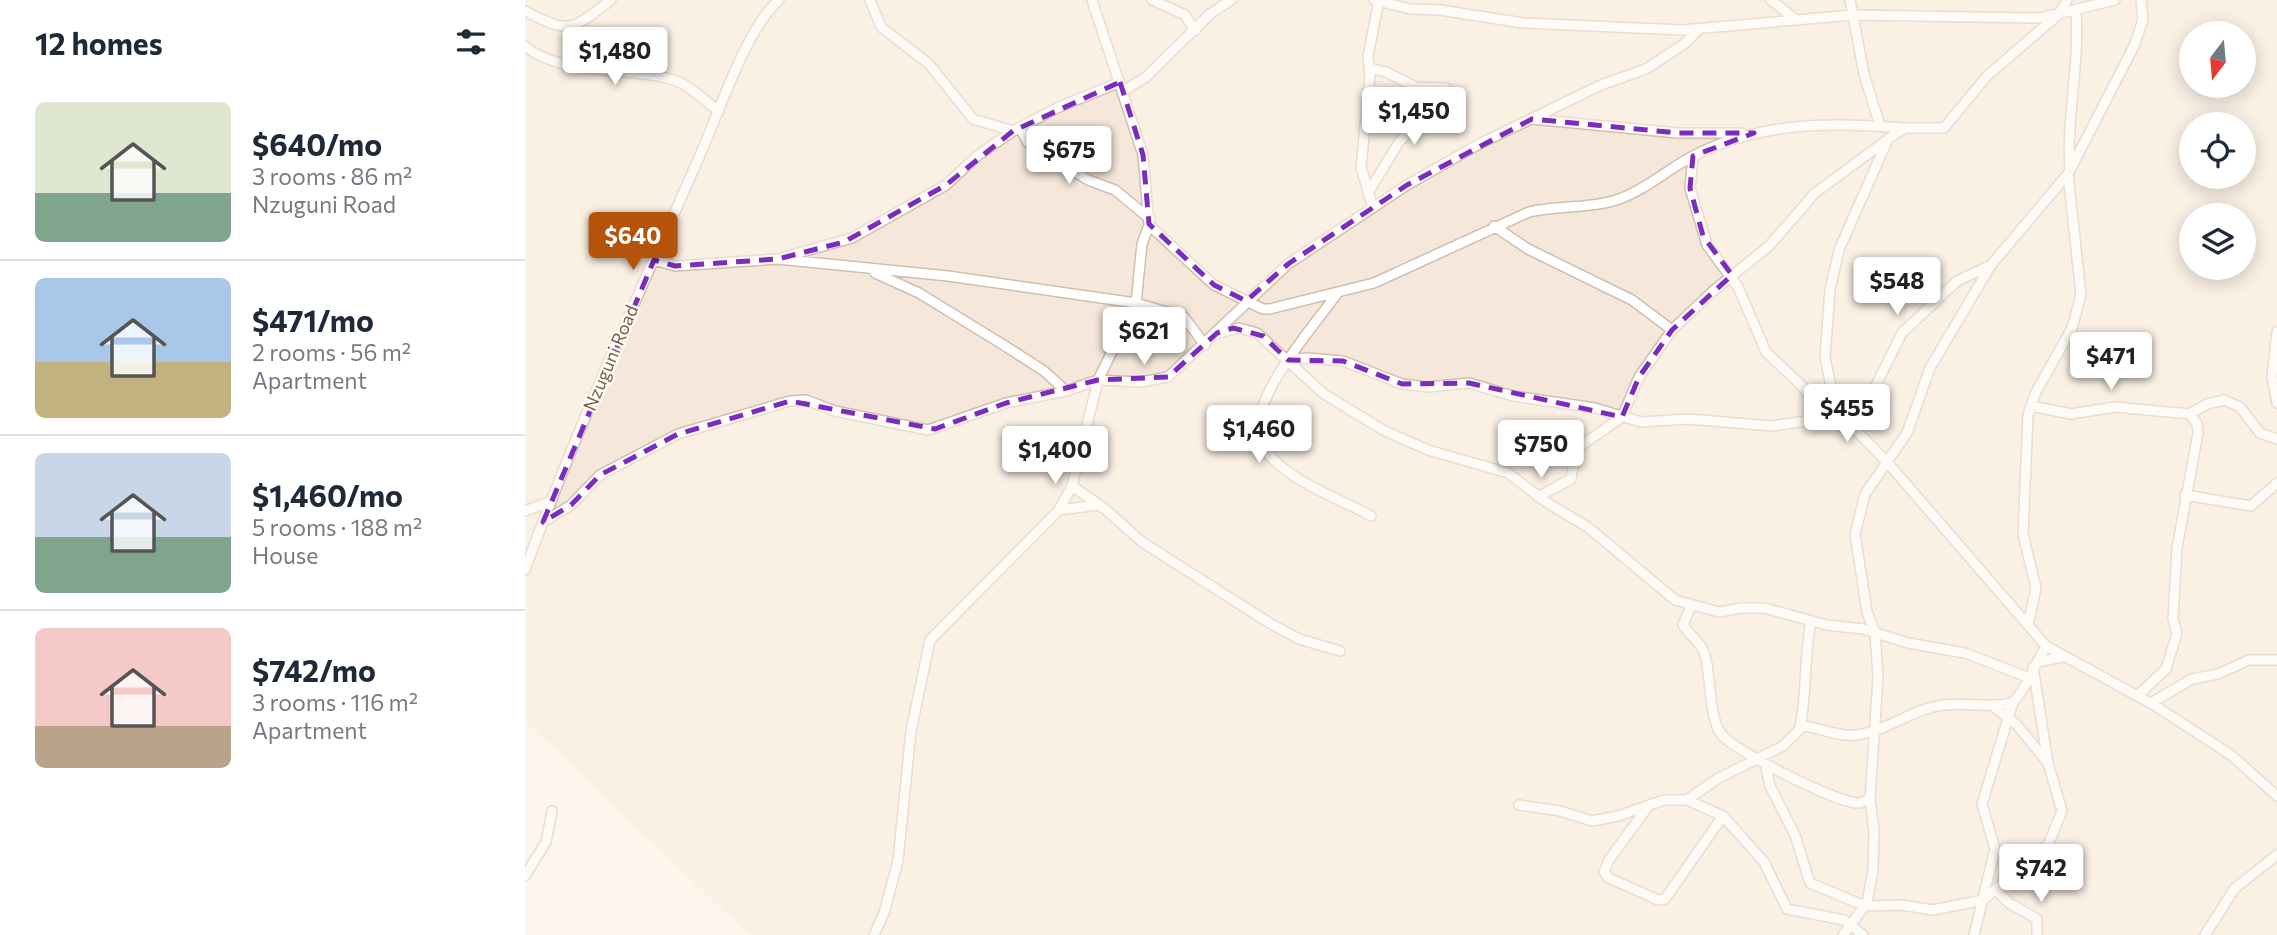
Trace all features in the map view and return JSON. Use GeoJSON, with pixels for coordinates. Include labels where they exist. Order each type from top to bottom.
{"type":"FeatureCollection","features":[{"type":"Feature","properties":{"kind":"street"},"geometry":{"type":"LineString","coordinates":[[525,11],[560,27],[574,27],[611,0]]}},
{"type":"Feature","properties":{"kind":"street","name":"Nzuguni Road"},"geometry":{"type":"LineString","coordinates":[[526,567],[549,502],[719,111],[758,26],[779,0]]}},
{"type":"Feature","properties":{"kind":"street"},"geometry":{"type":"LineString","coordinates":[[870,0],[881,27],[929,64],[973,119],[1016,130],[1028,143],[1082,177],[1115,190],[1214,285],[1246,301],[1270,309],[1336,295],[1386,279],[1494,226],[1553,206],[1619,199],[1693,156],[1753,133],[1790,125],[1944,128],[1964,101],[1998,66],[2059,14],[2067,0]]}},
{"type":"Feature","properties":{"kind":"street"},"geometry":{"type":"LineString","coordinates":[[874,935],[884,913],[898,862],[911,731],[930,639],[1059,510],[1072,486],[1098,380],[1136,303],[1142,244],[1149,222],[1143,155],[1092,0]]}},
{"type":"Feature","properties":{"kind":"street"},"geometry":{"type":"LineString","coordinates":[[1152,0],[1185,15],[1195,31]]}},
{"type":"Feature","properties":{"kind":"street"},"geometry":{"type":"LineString","coordinates":[[654,260],[675,266],[778,258],[852,238],[946,185],[1016,130],[1058,108],[1146,77],[1210,14],[1231,0]]}},
{"type":"Feature","properties":{"kind":"street"},"geometry":{"type":"LineString","coordinates":[[1373,208],[1360,167],[1370,68],[1368,56],[1377,0],[1410,9],[1440,10],[1523,23],[1698,30],[1853,15],[2041,18],[2115,0]]}},
{"type":"Feature","properties":{"kind":"street"},"geometry":{"type":"LineString","coordinates":[[1771,0],[1795,19]]}},
{"type":"Feature","properties":{"kind":"street"},"geometry":{"type":"LineString","coordinates":[[1850,0],[1864,74],[1880,126]]}},
{"type":"Feature","properties":{"kind":"street"},"geometry":{"type":"LineString","coordinates":[[1843,935],[1865,906],[1873,870],[1874,831],[1870,799],[1877,731],[1875,633],[1867,612],[1855,534],[1867,489],[1910,425],[1930,368],[1990,265],[2069,172],[2137,38],[2143,20],[2141,0]]}},
{"type":"Feature","properties":{"kind":"street"},"geometry":{"type":"LineString","coordinates":[[2028,625],[2036,588],[2023,534],[2031,406],[2067,341],[2078,309],[2080,284],[2068,141],[2078,55],[2076,11]]}},
{"type":"Feature","properties":{"kind":"street"},"geometry":{"type":"LineString","coordinates":[[543,522],[571,505],[600,475],[678,434],[790,401],[806,400],[835,411],[928,430],[1006,403],[1066,391],[1098,380],[1141,382],[1168,377],[1288,264],[1373,208],[1481,143],[1601,85],[1646,69],[1684,44],[1698,30]]}},
{"type":"Feature","properties":{"kind":"street"},"geometry":{"type":"LineString","coordinates":[[525,46],[539,55],[589,69],[677,81],[719,111]]}},
{"type":"Feature","properties":{"kind":"street"},"geometry":{"type":"LineString","coordinates":[[1368,193],[1399,142],[1421,119],[1441,88],[1416,88],[1386,72],[1370,68]]}},
{"type":"Feature","properties":{"kind":"street"},"geometry":{"type":"LineString","coordinates":[[1532,119],[1678,133],[1753,133]]}},
{"type":"Feature","properties":{"kind":"street"},"geometry":{"type":"LineString","coordinates":[[1538,497],[1571,479],[1576,449],[1622,417],[1639,377],[1672,330],[1732,275],[1777,239],[1815,193],[1865,153],[1905,128]]}},
{"type":"Feature","properties":{"kind":"street"},"geometry":{"type":"LineString","coordinates":[[1888,139],[1839,250],[1830,290],[1825,342],[1827,374],[1845,419],[1887,462],[2046,646],[2151,703],[2231,755],[2277,796]]}},
{"type":"Feature","properties":{"kind":"street"},"geometry":{"type":"LineString","coordinates":[[1693,156],[1691,188],[1703,236],[1732,275],[1766,352],[1801,385],[1827,418]]}},
{"type":"Feature","properties":{"kind":"street"},"geometry":{"type":"LineString","coordinates":[[1494,226],[1528,250],[1632,300],[1672,330]]}},
{"type":"Feature","properties":{"kind":"street"},"geometry":{"type":"LineString","coordinates":[[778,258],[869,270],[948,276],[1136,303],[1184,317],[1205,345]]}},
{"type":"Feature","properties":{"kind":"street"},"geometry":{"type":"LineString","coordinates":[[1288,360],[1308,358],[1343,361],[1402,384],[1428,387],[1469,383],[1513,396],[1595,408],[1641,422],[1688,419],[1772,426],[1827,418],[1845,419],[1872,393],[1902,333],[1957,281],[1990,265]]}},
{"type":"Feature","properties":{"kind":"street"},"geometry":{"type":"LineString","coordinates":[[869,270],[929,299],[1039,368],[1066,391]]}},
{"type":"Feature","properties":{"kind":"street"},"geometry":{"type":"LineString","coordinates":[[1336,295],[1288,360],[1262,406],[1259,430],[1262,445],[1295,476],[1371,516]]}},
{"type":"Feature","properties":{"kind":"street"},"geometry":{"type":"LineString","coordinates":[[1217,333],[1239,328],[1257,333],[1332,400],[1383,430],[1429,450],[1507,473],[1538,497],[1589,528],[1670,598],[1691,607],[1719,612],[1755,607],[1958,651],[2027,677]]}},
{"type":"Feature","properties":{"kind":"street"},"geometry":{"type":"LineString","coordinates":[[2277,332],[2272,377],[2277,403]]}},
{"type":"Feature","properties":{"kind":"street"},"geometry":{"type":"LineString","coordinates":[[2031,406],[2071,414],[2115,407],[2190,414],[2207,404],[2230,401],[2240,407],[2260,433],[2277,439]]}},
{"type":"Feature","properties":{"kind":"street"},"geometry":{"type":"LineString","coordinates":[[2138,695],[2167,669],[2177,633],[2173,619],[2175,562],[2198,433],[2197,424],[2190,414]]}},
{"type":"Feature","properties":{"kind":"street"},"geometry":{"type":"LineString","coordinates":[[2185,495],[2251,506],[2277,483]]}},
{"type":"Feature","properties":{"kind":"street"},"geometry":{"type":"LineString","coordinates":[[1072,486],[1100,505],[1142,542],[1271,624],[1299,639],[1340,651]]}},
{"type":"Feature","properties":{"kind":"street"},"geometry":{"type":"LineString","coordinates":[[525,511],[549,502]]}},
{"type":"Feature","properties":{"kind":"street"},"geometry":{"type":"LineString","coordinates":[[1059,510],[1076,505],[1100,505]]}},
{"type":"Feature","properties":{"kind":"street"},"geometry":{"type":"LineString","coordinates":[[1691,607],[1683,625],[1705,654],[1714,715],[1720,732],[1766,767],[1845,800],[1861,803],[1870,799]]}},
{"type":"Feature","properties":{"kind":"street"},"geometry":{"type":"LineString","coordinates":[[1800,728],[1807,690],[1804,659],[1811,621]]}},
{"type":"Feature","properties":{"kind":"street"},"geometry":{"type":"LineString","coordinates":[[1973,935],[1995,849],[1982,804],[2007,716],[2046,646]]}},
{"type":"Feature","properties":{"kind":"street"},"geometry":{"type":"LineString","coordinates":[[2035,664],[2063,657]]}},
{"type":"Feature","properties":{"kind":"street"},"geometry":{"type":"LineString","coordinates":[[2151,703],[2192,679],[2218,674],[2249,660],[2277,660]]}},
{"type":"Feature","properties":{"kind":"street"},"geometry":{"type":"LineString","coordinates":[[1766,767],[1772,793],[1795,835],[1807,879],[1815,886],[1865,906],[1902,905],[1933,910],[1983,900],[2048,845],[2059,825],[2061,804],[2048,763],[2035,664]]}},
{"type":"Feature","properties":{"kind":"street"},"geometry":{"type":"LineString","coordinates":[[1519,805],[1560,811],[1592,821],[1618,816],[1650,804],[1687,800],[1717,779],[1783,746],[1800,728],[1807,726],[1842,736],[1877,731],[1930,706],[2013,702]]}},
{"type":"Feature","properties":{"kind":"street"},"geometry":{"type":"LineString","coordinates":[[1990,704],[2007,716],[2048,763]]}},
{"type":"Feature","properties":{"kind":"street"},"geometry":{"type":"LineString","coordinates":[[1687,800],[1723,816],[1769,867],[1787,909],[1839,919],[1863,935]]}},
{"type":"Feature","properties":{"kind":"street"},"geometry":{"type":"LineString","coordinates":[[1650,804],[1609,860],[1604,872],[1609,878],[1658,900],[1665,899],[1723,816]]}},
{"type":"Feature","properties":{"kind":"street"},"geometry":{"type":"LineString","coordinates":[[525,876],[546,842],[552,811]]}},
{"type":"Feature","properties":{"kind":"street"},"geometry":{"type":"LineString","coordinates":[[2205,935],[2235,888],[2277,855]]}},
{"type":"Feature","properties":{"kind":"street"},"geometry":{"type":"LineString","coordinates":[[1996,890],[2009,903],[2037,919],[2037,935]]}},
{"type":"Feature","properties":{"kind":"highlighted area"},"geometry":{"type":"Polygon","coordinates":[[[1120,82],[1143,155],[1149,224],[1214,285],[1246,301],[1288,264],[1407,185],[1532,119],[1678,133],[1754,133],[1693,156],[1690,188],[1703,236],[1732,275],[1672,330],[1639,377],[1622,417],[1469,383],[1402,384],[1343,361],[1288,360],[1263,336],[1233,328],[1217,333],[1168,377],[1098,380],[1006,403],[935,429],[790,401],[678,434],[600,475],[571,505],[543,522],[654,260],[675,266],[778,259],[844,242],[946,185],[1013,131],[1120,82]]]}},
{"type":"Feature","properties":{"kind":"shaded area"},"geometry":{"type":"Polygon","coordinates":[[[525,0],[2277,0],[2277,935],[749,935],[525,721],[525,0]]]}}]}
